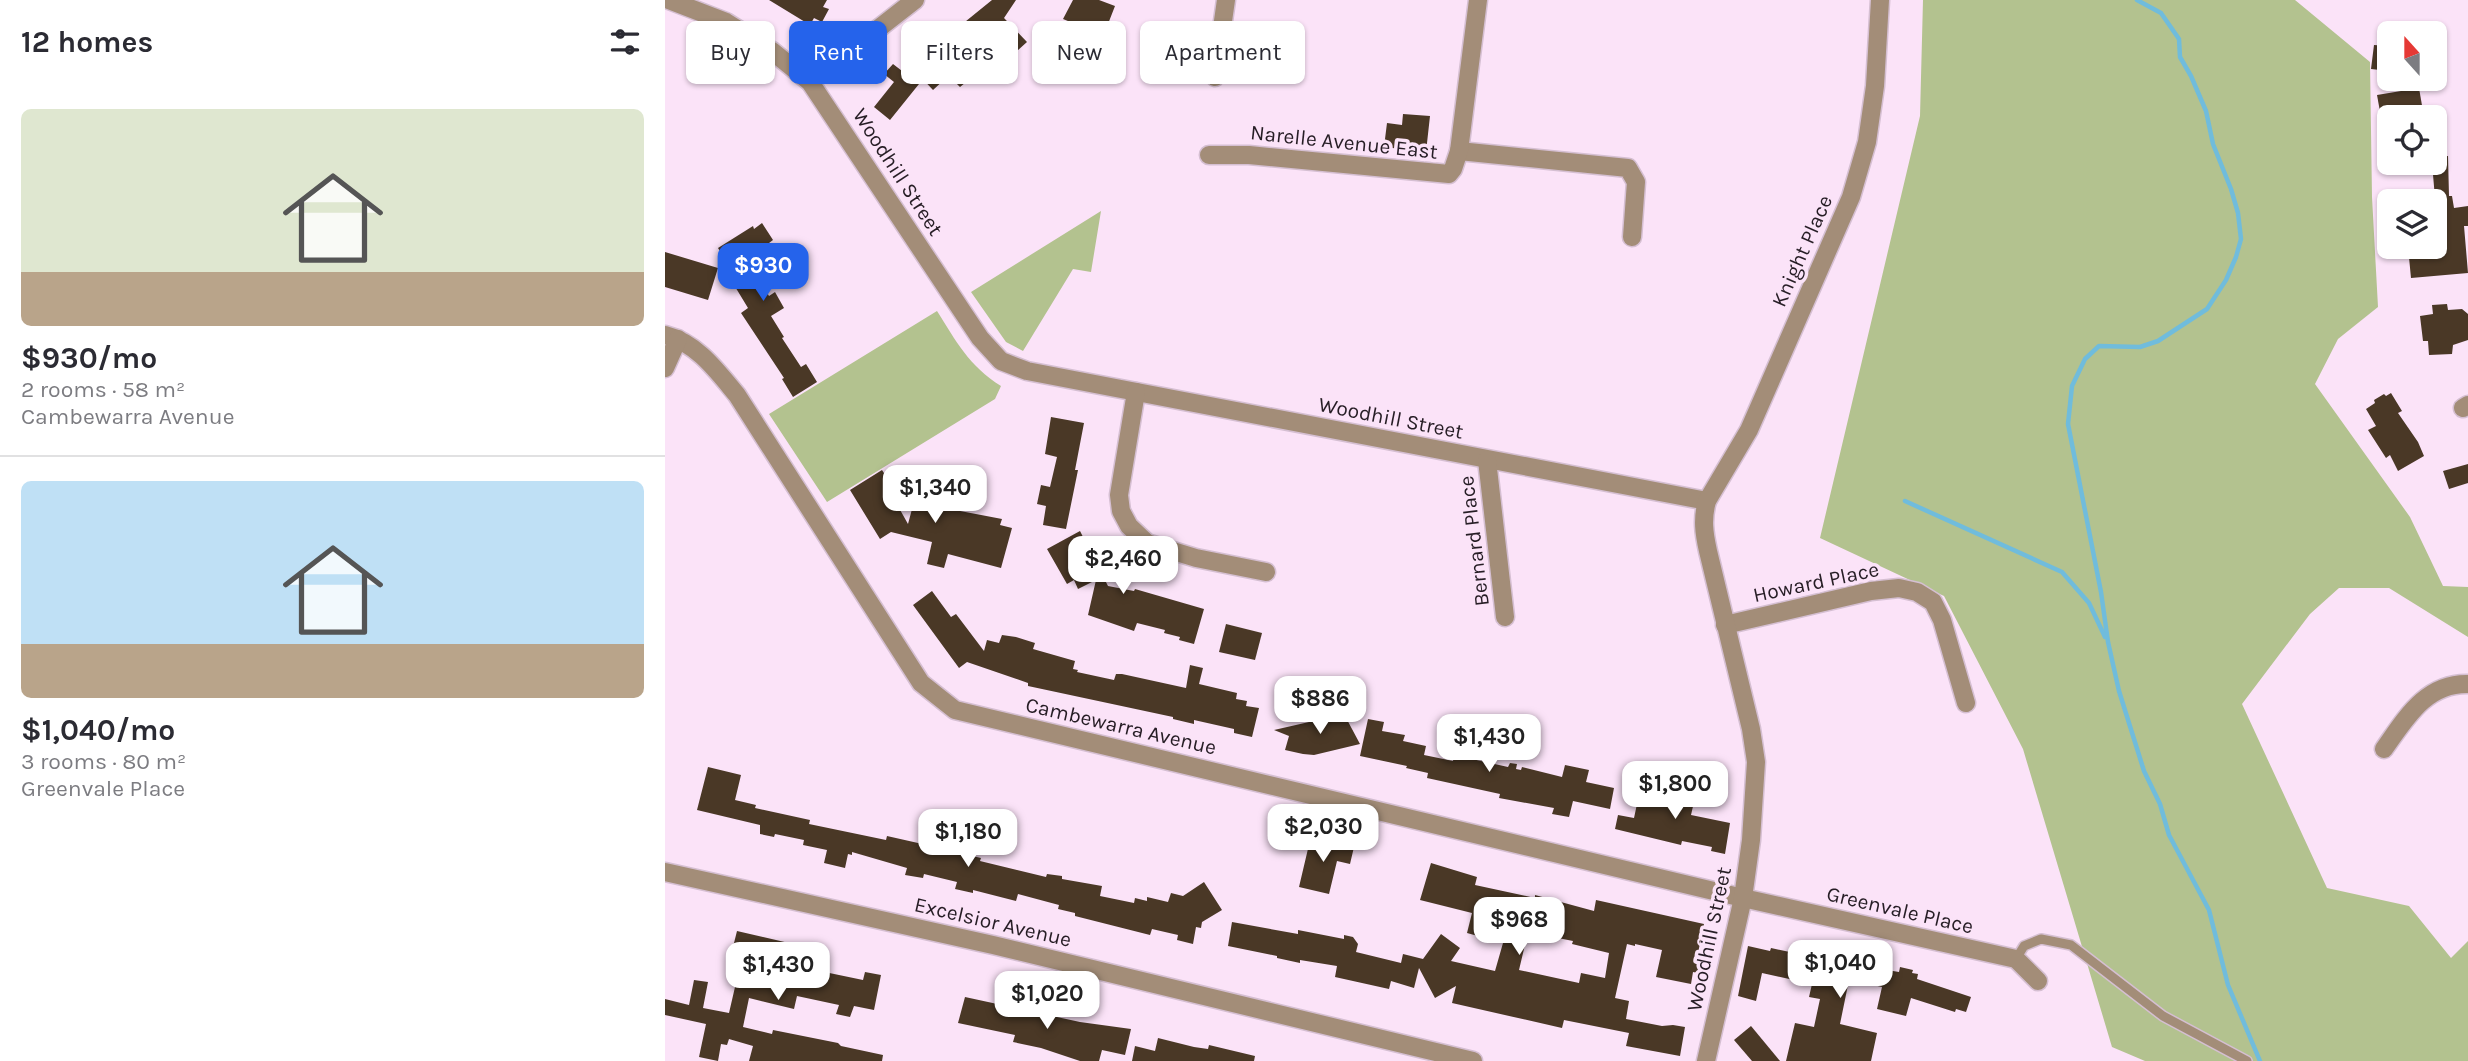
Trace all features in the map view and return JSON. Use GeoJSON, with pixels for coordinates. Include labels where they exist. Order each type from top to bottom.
{"type":"FeatureCollection","features":[{"type":"Feature","properties":{"kind":"street","name":"Woodhill Street"},"geometry":{"type":"LineString","coordinates":[[669,0],[726,22],[789,65]]}},
{"type":"Feature","properties":{"kind":"street"},"geometry":{"type":"LineString","coordinates":[[887,22],[915,0]]}},
{"type":"Feature","properties":{"kind":"street"},"geometry":{"type":"LineString","coordinates":[[1223,21],[1226,0]]}},
{"type":"Feature","properties":{"kind":"street"},"geometry":{"type":"LineString","coordinates":[[1478,0],[1459,151],[1628,168],[1636,182],[1632,237]]}},
{"type":"Feature","properties":{"kind":"street","name":"Knight Place"},"geometry":{"type":"LineString","coordinates":[[1707,502],[1749,430],[1851,197],[1867,142],[1875,86],[1880,0]]}},
{"type":"Feature","properties":{"kind":"street","name":"Woodhill Street"},"geometry":{"type":"LineString","coordinates":[[811,84],[960,308],[1001,361],[1027,371],[1707,502],[1703,530],[1751,729],[1756,762],[1751,840],[1743,898],[1706,1061]]}},
{"type":"Feature","properties":{"kind":"street","name":"Narelle Avenue East"},"geometry":{"type":"LineString","coordinates":[[1209,155],[1249,155],[1443,175],[1449,174],[1453,169],[1459,151]]}},
{"type":"Feature","properties":{"kind":"street"},"geometry":{"type":"LineString","coordinates":[[665,368],[672,337]]}},
{"type":"Feature","properties":{"kind":"street","name":"Cambewarra Avenue"},"geometry":{"type":"LineString","coordinates":[[672,337],[709,361],[737,395],[921,683],[955,710],[1743,898]]}},
{"type":"Feature","properties":{"kind":"street"},"geometry":{"type":"LineString","coordinates":[[1136,392],[1119,495],[1121,512],[1129,526],[1147,543],[1196,558],[1266,572]]}},
{"type":"Feature","properties":{"kind":"street","name":"Bernard Place"},"geometry":{"type":"LineString","coordinates":[[1487,460],[1506,617]]}},
{"type":"Feature","properties":{"kind":"street","name":"Howard Place"},"geometry":{"type":"LineString","coordinates":[[1725,625],[1871,592],[1899,588],[1917,592],[1933,601],[1942,620],[1966,703]]}},
{"type":"Feature","properties":{"kind":"street"},"geometry":{"type":"LineString","coordinates":[[2384,749],[2411,711],[2430,693],[2453,684],[2468,684]]}},
{"type":"Feature","properties":{"kind":"street","name":"Excelsior Avenue"},"geometry":{"type":"LineString","coordinates":[[665,872],[993,945],[1473,1061]]}},
{"type":"Feature","properties":{"kind":"street","name":"Greenvale Place"},"geometry":{"type":"LineString","coordinates":[[1743,898],[2016,959]]}},
{"type":"Feature","properties":{"kind":"street"},"geometry":{"type":"LineString","coordinates":[[2016,959],[2038,981]]}},
{"type":"Feature","properties":{"kind":"lane"},"geometry":{"type":"LineString","coordinates":[[2016,959],[2024,946],[2041,939],[2071,945],[2163,1016],[2247,1061]]}},
{"type":"Feature","properties":{"kind":"green space"},"geometry":{"type":"Polygon","coordinates":[[[1923,0],[2295,0],[2370,62],[2372,197],[2378,307],[2338,339],[2315,384],[2410,517],[2443,586],[2468,587],[2468,637],[2389,588],[2339,588],[2310,614],[2242,704],[2327,888],[2409,906],[2451,958],[2468,941],[2468,1061],[2145,1061],[2112,1047],[2023,749],[1944,596],[1820,538],[1920,116],[1923,0]]]}},
{"type":"Feature","properties":{"kind":"green space"},"geometry":{"type":"Polygon","coordinates":[[[1101,211],[1091,272],[1073,269],[1023,351],[1006,342],[971,292],[1101,211]]]}},
{"type":"Feature","properties":{"kind":"green space"},"geometry":{"type":"Polygon","coordinates":[[[937,311],[972,361],[1001,386],[995,399],[827,502],[769,414],[937,311]]]}},
{"type":"Feature","properties":{"kind":"building"},"geometry":{"type":"Polygon","coordinates":[[[769,0],[827,0],[823,7],[829,9],[823,21],[814,18],[812,21],[803,21],[769,0]]]}},
{"type":"Feature","properties":{"kind":"building"},"geometry":{"type":"Polygon","coordinates":[[[992,0],[1016,0],[1004,18],[1007,21],[966,21],[992,0]]]}},
{"type":"Feature","properties":{"kind":"building"},"geometry":{"type":"Polygon","coordinates":[[[1073,0],[1099,0],[1115,6],[1109,21],[1063,19],[1073,0]]]}},
{"type":"Feature","properties":{"kind":"building"},"geometry":{"type":"Polygon","coordinates":[[[1018,33],[1027,42],[1018,50],[1018,33]]]}},
{"type":"Feature","properties":{"kind":"building"},"geometry":{"type":"Polygon","coordinates":[[[2374,45],[2377,45],[2377,70],[2371,69],[2374,45]]]}},
{"type":"Feature","properties":{"kind":"building"},"geometry":{"type":"Polygon","coordinates":[[[893,64],[901,70],[901,84],[919,84],[890,120],[874,107],[894,82],[887,76],[887,71],[893,64]]]}},
{"type":"Feature","properties":{"kind":"building"},"geometry":{"type":"Polygon","coordinates":[[[927,84],[940,84],[933,90],[927,84]]]}},
{"type":"Feature","properties":{"kind":"building"},"geometry":{"type":"Polygon","coordinates":[[[2420,91],[2422,105],[2379,105],[2377,95],[2420,91]]]}},
{"type":"Feature","properties":{"kind":"building"},"geometry":{"type":"Polygon","coordinates":[[[1403,114],[1430,116],[1426,152],[1384,147],[1387,123],[1402,125],[1403,114]]]}},
{"type":"Feature","properties":{"kind":"building"},"geometry":{"type":"Polygon","coordinates":[[[2447,156],[2449,196],[2452,196],[2454,208],[2468,206],[2468,226],[2464,226],[2468,273],[2411,278],[2409,259],[2447,259],[2447,189],[2434,189],[2433,175],[2447,175],[2447,156]]]}},
{"type":"Feature","properties":{"kind":"building"},"geometry":{"type":"Polygon","coordinates":[[[762,223],[773,240],[765,246],[775,262],[756,274],[769,296],[775,292],[784,308],[771,316],[784,337],[782,338],[801,367],[806,364],[817,382],[793,397],[782,379],[784,378],[741,313],[748,308],[725,270],[733,272],[718,248],[762,223]]]}},
{"type":"Feature","properties":{"kind":"building"},"geometry":{"type":"Polygon","coordinates":[[[665,252],[718,268],[708,300],[665,287],[665,252]]]}},
{"type":"Feature","properties":{"kind":"building"},"geometry":{"type":"Polygon","coordinates":[[[2447,304],[2448,310],[2462,309],[2468,314],[2468,340],[2453,345],[2452,354],[2429,355],[2428,341],[2423,341],[2420,316],[2433,314],[2432,305],[2447,304]]]}},
{"type":"Feature","properties":{"kind":"building"},"geometry":{"type":"Polygon","coordinates":[[[2391,393],[2402,411],[2398,413],[2418,442],[2424,456],[2398,471],[2390,455],[2386,458],[2368,430],[2376,426],[2366,409],[2375,403],[2374,400],[2391,393]]]}},
{"type":"Feature","properties":{"kind":"building"},"geometry":{"type":"Polygon","coordinates":[[[1051,417],[1084,423],[1066,529],[1043,525],[1046,506],[1037,504],[1041,485],[1050,487],[1057,457],[1045,454],[1051,417]]]}},
{"type":"Feature","properties":{"kind":"building"},"geometry":{"type":"Polygon","coordinates":[[[2468,464],[2468,483],[2449,489],[2443,471],[2468,464]]]}},
{"type":"Feature","properties":{"kind":"building"},"geometry":{"type":"Polygon","coordinates":[[[882,470],[889,481],[885,483],[908,524],[915,498],[932,503],[934,495],[956,500],[955,510],[1002,519],[1000,525],[1012,528],[1001,568],[948,554],[944,568],[927,564],[932,542],[891,532],[880,539],[850,490],[882,470]]]}},
{"type":"Feature","properties":{"kind":"building"},"geometry":{"type":"Polygon","coordinates":[[[1080,531],[1108,586],[1135,589],[1204,609],[1194,644],[1164,633],[1165,630],[1137,623],[1134,631],[1088,615],[1096,580],[1078,589],[1074,580],[1067,584],[1047,549],[1080,531]]]}},
{"type":"Feature","properties":{"kind":"building"},"geometry":{"type":"Polygon","coordinates":[[[932,591],[951,617],[956,614],[984,651],[987,640],[999,643],[1002,635],[1016,637],[1035,643],[1033,649],[1075,661],[1073,669],[1078,670],[1077,672],[1114,680],[1116,674],[1122,674],[1186,688],[1190,665],[1203,668],[1199,684],[1237,693],[1236,699],[1247,701],[1246,706],[1259,708],[1252,737],[1234,733],[1234,729],[1194,720],[1194,724],[1173,717],[1028,686],[1028,683],[967,662],[959,668],[913,605],[932,591]]]}},
{"type":"Feature","properties":{"kind":"building"},"geometry":{"type":"Polygon","coordinates":[[[1226,624],[1262,633],[1255,660],[1219,652],[1226,624]]]}},
{"type":"Feature","properties":{"kind":"building"},"geometry":{"type":"Polygon","coordinates":[[[1344,714],[1360,744],[1314,755],[1303,754],[1285,750],[1289,736],[1274,730],[1344,714]]]}},
{"type":"Feature","properties":{"kind":"building"},"geometry":{"type":"Polygon","coordinates":[[[1368,719],[1384,722],[1382,731],[1405,735],[1403,741],[1426,746],[1424,755],[1453,761],[1454,755],[1508,767],[1510,763],[1517,764],[1516,769],[1521,770],[1522,767],[1562,777],[1565,765],[1589,770],[1586,782],[1614,788],[1610,809],[1573,801],[1569,817],[1552,814],[1554,808],[1499,798],[1500,794],[1427,778],[1428,773],[1406,768],[1407,766],[1360,756],[1368,719]]]}},
{"type":"Feature","properties":{"kind":"building"},"geometry":{"type":"Polygon","coordinates":[[[708,767],[741,775],[735,800],[756,805],[755,808],[810,820],[809,824],[886,840],[887,836],[949,850],[950,845],[965,849],[964,854],[981,858],[980,861],[1046,877],[1047,874],[1062,876],[1062,879],[1102,886],[1100,896],[1134,903],[1135,898],[1147,901],[1147,897],[1168,902],[1171,893],[1183,896],[1204,882],[1222,910],[1202,922],[1201,928],[1196,927],[1193,944],[1177,940],[1178,935],[1152,929],[1150,935],[1075,916],[1075,913],[1058,909],[1059,905],[1018,894],[1016,901],[973,890],[973,893],[955,889],[957,882],[924,874],[923,878],[905,875],[907,868],[852,852],[852,855],[848,854],[845,868],[824,863],[827,850],[803,845],[804,840],[760,834],[760,825],[697,810],[708,767]]]}},
{"type":"Feature","properties":{"kind":"building"},"geometry":{"type":"Polygon","coordinates":[[[1681,786],[1697,789],[1691,815],[1730,823],[1725,854],[1711,851],[1712,847],[1682,841],[1681,845],[1615,829],[1618,815],[1634,818],[1637,804],[1641,805],[1646,787],[1678,795],[1681,786]]]}},
{"type":"Feature","properties":{"kind":"building"},"geometry":{"type":"Polygon","coordinates":[[[1311,836],[1354,847],[1350,864],[1337,861],[1329,894],[1299,887],[1311,836]]]}},
{"type":"Feature","properties":{"kind":"building"},"geometry":{"type":"Polygon","coordinates":[[[1431,863],[1477,877],[1475,885],[1535,898],[1535,895],[1594,911],[1596,900],[1704,924],[1698,953],[1707,954],[1703,974],[1693,972],[1691,984],[1656,977],[1662,950],[1627,944],[1615,998],[1629,1001],[1626,1019],[1685,1027],[1680,1056],[1626,1046],[1629,1033],[1564,1020],[1562,1028],[1452,1003],[1456,986],[1435,998],[1419,968],[1414,988],[1391,981],[1389,989],[1335,977],[1337,966],[1300,960],[1300,963],[1228,946],[1232,922],[1298,934],[1298,930],[1344,939],[1344,935],[1353,937],[1358,944],[1356,952],[1401,963],[1403,954],[1423,959],[1441,934],[1460,948],[1451,961],[1495,971],[1503,943],[1467,933],[1472,913],[1420,900],[1431,863]],[[1528,932],[1519,970],[1579,983],[1581,973],[1605,978],[1609,953],[1572,944],[1573,941],[1528,932]]]}},
{"type":"Feature","properties":{"kind":"building"},"geometry":{"type":"Polygon","coordinates":[[[737,931],[819,950],[815,970],[863,980],[865,972],[881,975],[874,1010],[854,1006],[850,1017],[836,1014],[839,1005],[797,996],[794,1009],[749,998],[743,1027],[838,1043],[841,1046],[883,1055],[882,1061],[749,1061],[753,1046],[729,1039],[727,1045],[721,1044],[718,1061],[699,1057],[706,1024],[665,1015],[665,999],[689,1005],[694,980],[708,982],[703,1008],[729,1013],[738,974],[727,971],[737,931]]]}},
{"type":"Feature","properties":{"kind":"building"},"geometry":{"type":"Polygon","coordinates":[[[1748,946],[1832,958],[1899,972],[1900,967],[1913,970],[1912,973],[1918,974],[1917,979],[1971,997],[1966,1012],[1956,1009],[1955,1012],[1911,998],[1906,1016],[1877,1009],[1882,987],[1849,980],[1840,1024],[1877,1033],[1871,1061],[1786,1061],[1795,1023],[1814,1027],[1820,999],[1809,997],[1812,984],[1762,973],[1756,1001],[1738,996],[1748,946]]]}},
{"type":"Feature","properties":{"kind":"building"},"geometry":{"type":"Polygon","coordinates":[[[965,997],[1080,1022],[1131,1029],[1125,1055],[1102,1050],[1099,1061],[1080,1061],[1013,1042],[1015,1035],[958,1023],[965,997]]]}},
{"type":"Feature","properties":{"kind":"building"},"geometry":{"type":"Polygon","coordinates":[[[1751,1026],[1780,1061],[1752,1061],[1734,1040],[1751,1026]]]}},
{"type":"Feature","properties":{"kind":"building"},"geometry":{"type":"Polygon","coordinates":[[[1158,1038],[1208,1049],[1209,1045],[1255,1056],[1254,1061],[1132,1061],[1135,1046],[1155,1051],[1158,1038]]]}},
{"type":"Feature","properties":{"kind":"waterway"},"geometry":{"type":"LineString","coordinates":[[2137,0],[2161,13],[2179,39],[2180,57],[2206,111],[2213,144],[2231,189],[2238,213],[2241,239],[2226,280],[2207,309],[2158,341],[2140,347],[2099,346],[2085,359],[2072,386],[2068,424],[2119,691],[2144,771],[2160,804],[2169,835],[2209,910],[2228,985],[2260,1061]]}},
{"type":"Feature","properties":{"kind":"waterway"},"geometry":{"type":"LineString","coordinates":[[1905,501],[2062,572],[2089,603],[2105,637]]}}]}
